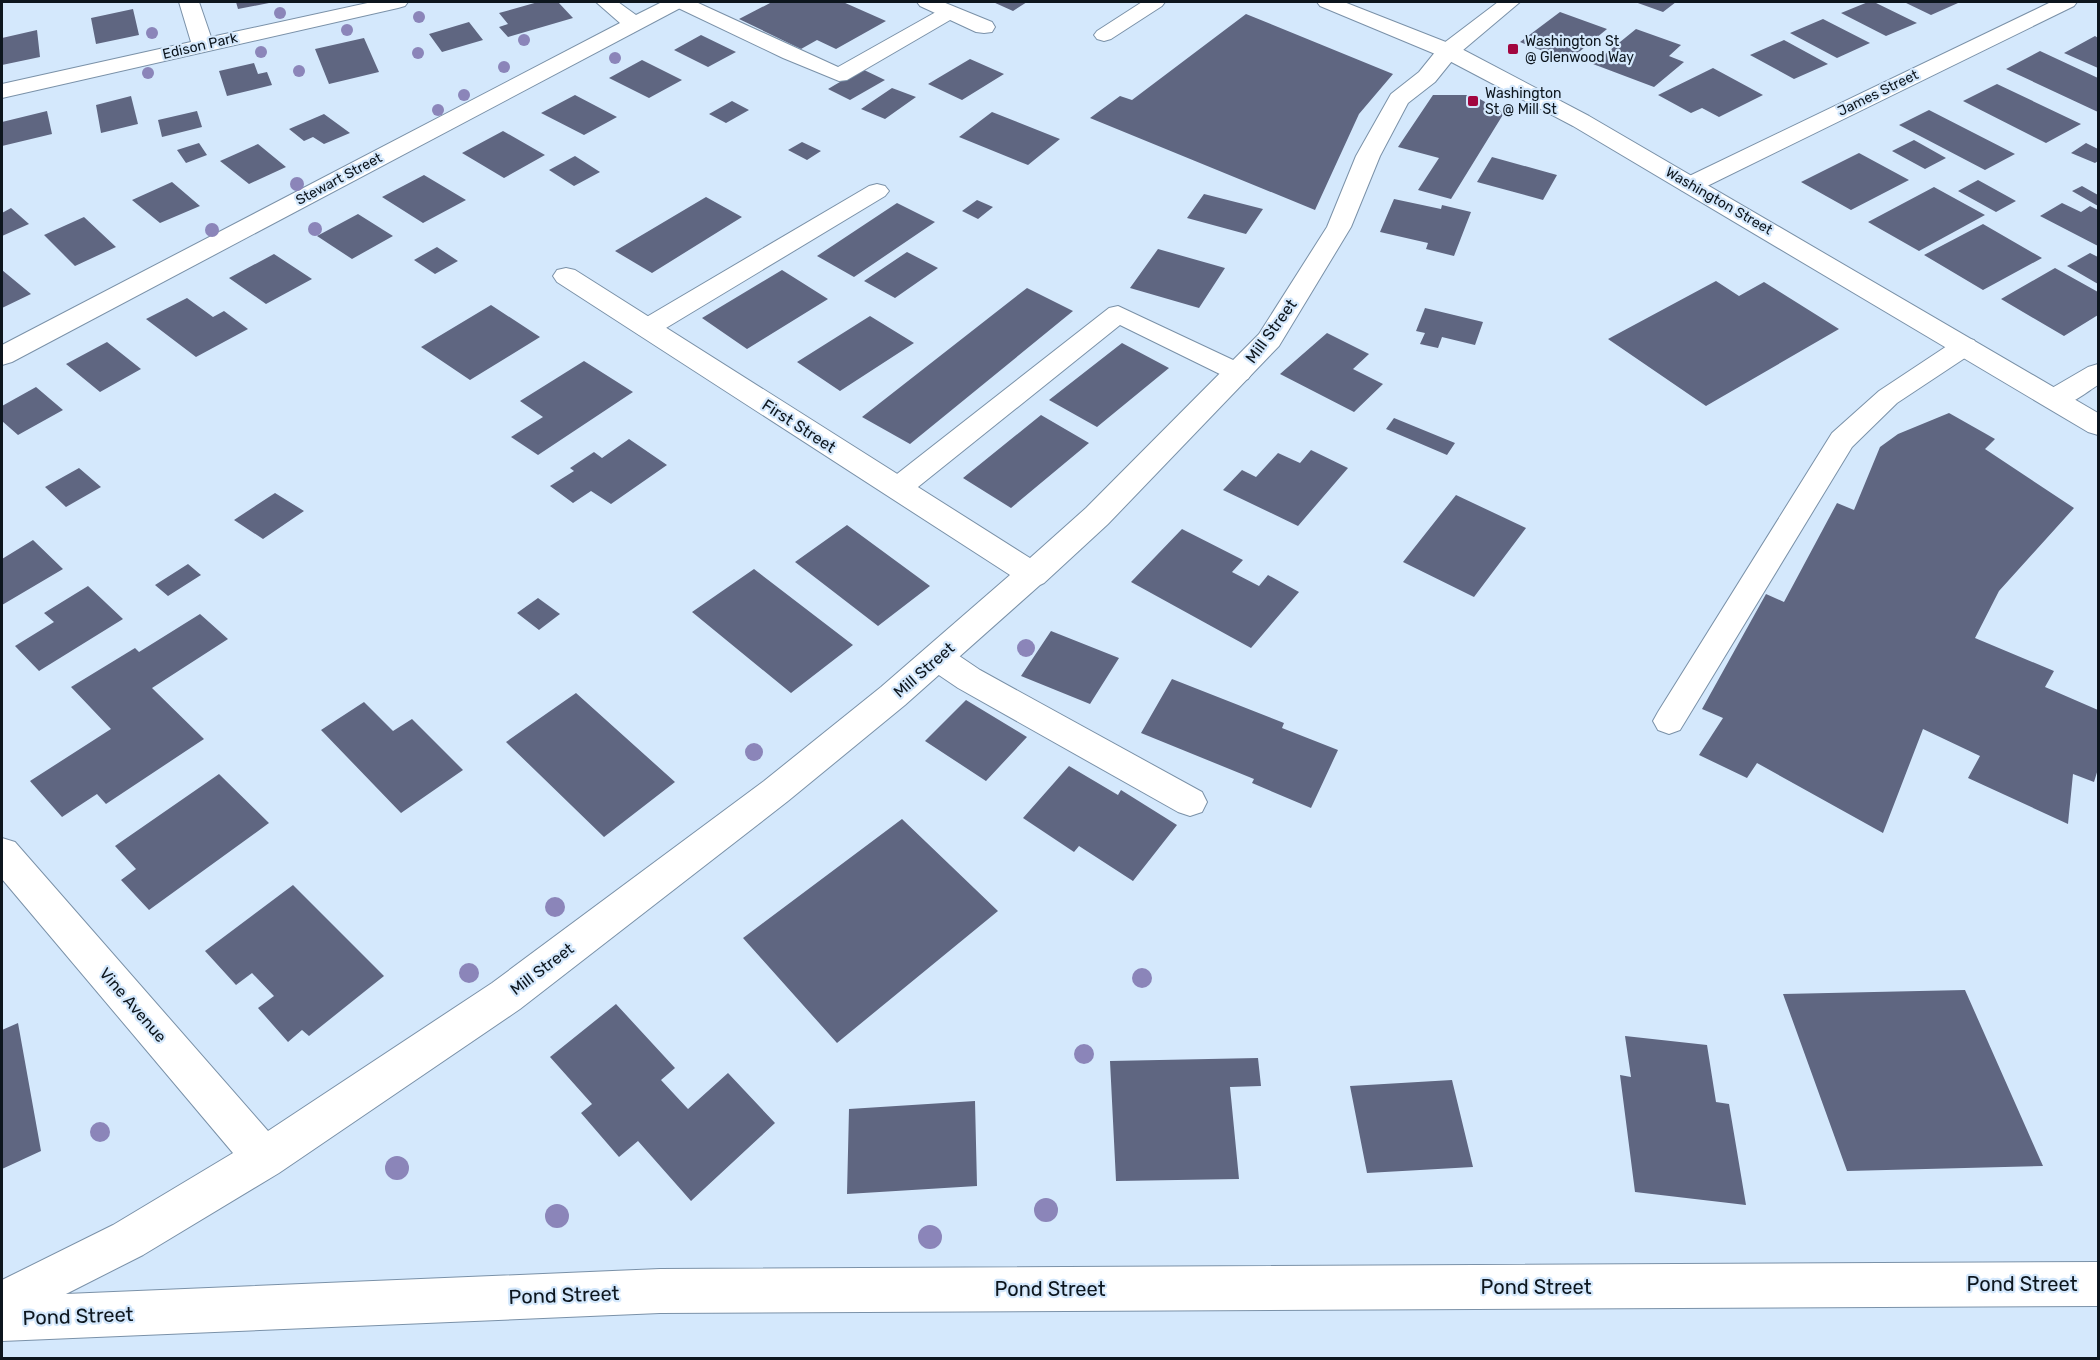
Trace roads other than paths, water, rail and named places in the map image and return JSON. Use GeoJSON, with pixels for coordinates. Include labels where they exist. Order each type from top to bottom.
{"type":"FeatureCollection","features":[{"type":"Feature","properties":{"kind":"street"},"geometry":{"type":"LineString","coordinates":[[189,2],[203,45]]}},
{"type":"Feature","properties":{"kind":"street","name":"Edison Park"},"geometry":{"type":"LineString","coordinates":[[2,91],[398,2]]}},
{"type":"Feature","properties":{"kind":"street"},"geometry":{"type":"LineString","coordinates":[[606,2],[634,24]]}},
{"type":"Feature","properties":{"kind":"street","name":"Stewart Street"},"geometry":{"type":"LineString","coordinates":[[2,356],[679,2]]}},
{"type":"Feature","properties":{"kind":"street"},"geometry":{"type":"LineString","coordinates":[[927,2],[984,27]]}},
{"type":"Feature","properties":{"kind":"street","name":"Washington Street"},"geometry":{"type":"LineString","coordinates":[[1326,2],[1448,51],[1581,121],[2098,425]]}},
{"type":"Feature","properties":{"kind":"street","name":"Mill Street"},"geometry":{"type":"LineString","coordinates":[[264,1158],[506,996],[776,791],[894,696],[1097,516],[1239,374],[1269,340],[1339,227],[1368,156],[1399,99],[1427,77],[1448,51],[1510,2]]}},
{"type":"Feature","properties":{"kind":"street","name":"James Street"},"geometry":{"type":"LineString","coordinates":[[1690,184],[2067,2]]}},
{"type":"Feature","properties":{"kind":"street","name":"First Street"},"geometry":{"type":"LineString","coordinates":[[566,276],[1033,575]]}},
{"type":"Feature","properties":{"kind":"street"},"geometry":{"type":"LineString","coordinates":[[2055,399],[2098,373]]}},
{"type":"Feature","properties":{"kind":"street","name":"Vine Avenue"},"geometry":{"type":"LineString","coordinates":[[2,853],[264,1158]]}},
{"type":"Feature","properties":{"kind":"street","name":"Pond Street"},"geometry":{"type":"LineString","coordinates":[[2,1303],[128,1240],[264,1158]]}},
{"type":"Feature","properties":{"kind":"street","name":"Pond Street"},"geometry":{"type":"LineString","coordinates":[[2,1319],[660,1291],[2098,1284]]}},
{"type":"Feature","properties":{"kind":"lane"},"geometry":{"type":"LineString","coordinates":[[679,2],[839,75],[951,12]]}},
{"type":"Feature","properties":{"kind":"lane"},"geometry":{"type":"LineString","coordinates":[[1104,35],[1155,2]]}},
{"type":"Feature","properties":{"kind":"lane"},"geometry":{"type":"LineString","coordinates":[[647,328],[877,191]]}},
{"type":"Feature","properties":{"kind":"lane"},"geometry":{"type":"LineString","coordinates":[[898,488],[1118,314],[1239,374]]}},
{"type":"Feature","properties":{"kind":"lane"},"geometry":{"type":"LineString","coordinates":[[1669,721],[1842,440],[1888,397],[1965,346]]}},
{"type":"Feature","properties":{"kind":"lane"},"geometry":{"type":"LineString","coordinates":[[938,658],[969,679],[1190,802]]}},
{"type":"Feature","properties":{"kind":"place","name":"Washington St @ Glenwood Way"},"geometry":{"type":"Point","coordinates":[1513,49]}},
{"type":"Feature","properties":{"kind":"place","name":"Washington St @ Mill St"},"geometry":{"type":"Point","coordinates":[1473,101]}}]}
